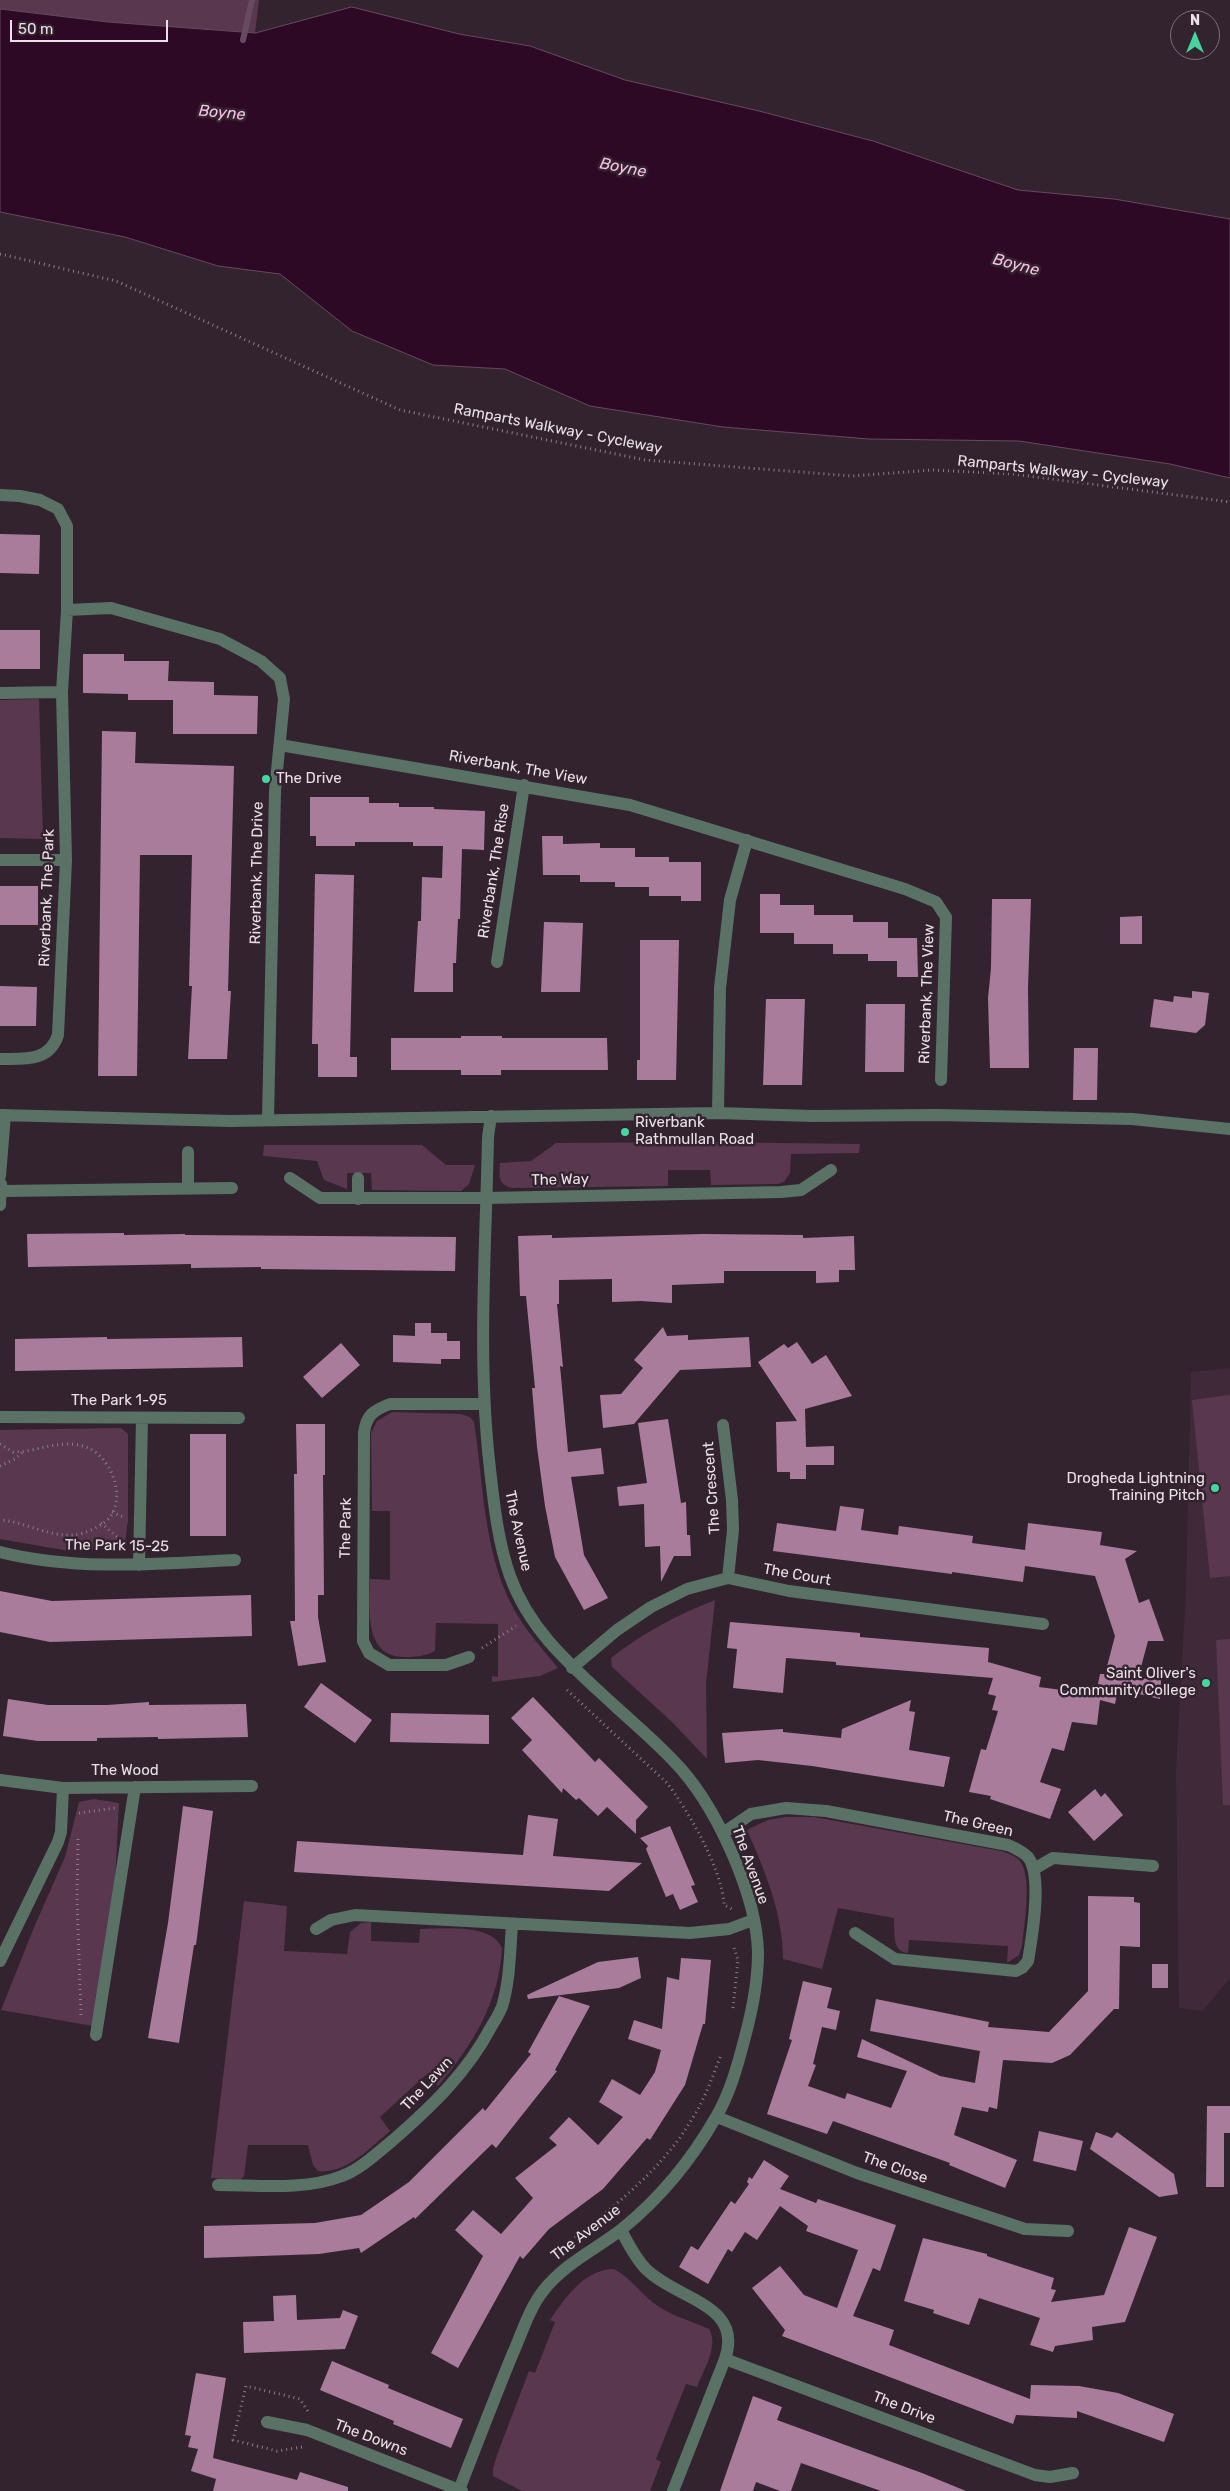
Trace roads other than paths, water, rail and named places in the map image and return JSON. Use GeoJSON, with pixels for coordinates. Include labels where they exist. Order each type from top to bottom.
{"type":"FeatureCollection","features":[{"type":"Feature","properties":{"kind":"street","name":"Riverbank, The Park"},"geometry":{"type":"LineString","coordinates":[[0,495],[40,500],[58,509],[67,526],[67,610],[62,692],[66,860],[59,1024],[54,1045],[47,1054],[31,1058],[0,1059]]}},
{"type":"Feature","properties":{"kind":"street","name":"Riverbank, The Drive"},"geometry":{"type":"LineString","coordinates":[[67,610],[112,608],[220,639],[261,660],[280,678],[284,699],[275,791],[268,1119]]}},
{"type":"Feature","properties":{"kind":"street"},"geometry":{"type":"LineString","coordinates":[[0,693],[62,692]]}},
{"type":"Feature","properties":{"kind":"street","name":"Riverbank, The View"},"geometry":{"type":"LineString","coordinates":[[280,744],[524,785],[630,805],[905,889],[936,902],[946,917],[940,1080]]}},
{"type":"Feature","properties":{"kind":"street","name":"Riverbank, The Rise"},"geometry":{"type":"LineString","coordinates":[[496,962],[524,785]]}},
{"type":"Feature","properties":{"kind":"street"},"geometry":{"type":"LineString","coordinates":[[718,1113],[721,978],[730,900],[747,840]]}},
{"type":"Feature","properties":{"kind":"street"},"geometry":{"type":"LineString","coordinates":[[0,860],[66,860]]}},
{"type":"Feature","properties":{"kind":"street"},"geometry":{"type":"LineString","coordinates":[[0,1205],[2,1190],[0,1176],[2,1115],[132,1119],[268,1119],[718,1113],[1132,1119],[1230,1129]]}},
{"type":"Feature","properties":{"kind":"street","name":"The Avenue"},"geometry":{"type":"LineString","coordinates":[[460,2490],[493,2400],[540,2295],[569,2264],[621,2230],[668,2184],[717,2117],[736,2068],[753,2000],[758,1958],[753,1920],[745,1890],[723,1833],[683,1771],[633,1722],[572,1668],[540,1634],[516,1592],[503,1554],[493,1495],[483,1404],[482,1344],[488,1137],[491,1116]]}},
{"type":"Feature","properties":{"kind":"street"},"geometry":{"type":"LineString","coordinates":[[188,1152],[188,1188]]}},
{"type":"Feature","properties":{"kind":"street","name":"The Way"},"geometry":{"type":"LineString","coordinates":[[290,1178],[320,1198],[487,1198],[781,1192],[800,1190],[831,1170]]}},
{"type":"Feature","properties":{"kind":"street"},"geometry":{"type":"LineString","coordinates":[[358,1178],[358,1199]]}},
{"type":"Feature","properties":{"kind":"street"},"geometry":{"type":"LineString","coordinates":[[2,1190],[232,1188]]}},
{"type":"Feature","properties":{"kind":"street","name":"The Park"},"geometry":{"type":"LineString","coordinates":[[469,1657],[446,1664],[388,1665],[369,1653],[363,1642],[364,1433],[368,1417],[376,1410],[390,1404],[483,1404]]}},
{"type":"Feature","properties":{"kind":"street","name":"The Park 1-95"},"geometry":{"type":"LineString","coordinates":[[0,1417],[239,1418]]}},
{"type":"Feature","properties":{"kind":"street"},"geometry":{"type":"LineString","coordinates":[[139,1565],[142,1418]]}},
{"type":"Feature","properties":{"kind":"street","name":"The Crescent"},"geometry":{"type":"LineString","coordinates":[[723,1425],[732,1500],[733,1530],[728,1578]]}},
{"type":"Feature","properties":{"kind":"street","name":"The Park 15-25"},"geometry":{"type":"LineString","coordinates":[[0,1552],[71,1562],[139,1565],[235,1560]]}},
{"type":"Feature","properties":{"kind":"street","name":"The Court"},"geometry":{"type":"LineString","coordinates":[[572,1668],[616,1630],[651,1607],[687,1589],[728,1578],[804,1594],[1043,1624]]}},
{"type":"Feature","properties":{"kind":"street","name":"The Wood"},"geometry":{"type":"LineString","coordinates":[[0,1780],[63,1788],[252,1786]]}},
{"type":"Feature","properties":{"kind":"street"},"geometry":{"type":"LineString","coordinates":[[96,2035],[135,1787]]}},
{"type":"Feature","properties":{"kind":"street"},"geometry":{"type":"LineString","coordinates":[[0,1961],[62,1832],[63,1788]]}},
{"type":"Feature","properties":{"kind":"street","name":"The Green"},"geometry":{"type":"LineString","coordinates":[[723,1833],[751,1814],[786,1808],[826,1811],[1008,1845],[1021,1851],[1028,1858],[1034,1869]]}},
{"type":"Feature","properties":{"kind":"street"},"geometry":{"type":"LineString","coordinates":[[854,1933],[895,1959],[1016,1971],[1028,1961],[1035,1894],[1034,1869],[1053,1858],[1153,1866]]}},
{"type":"Feature","properties":{"kind":"street"},"geometry":{"type":"LineString","coordinates":[[316,1929],[331,1920],[355,1914],[690,1933],[729,1928],[753,1920]]}},
{"type":"Feature","properties":{"kind":"street","name":"The Lawn"},"geometry":{"type":"LineString","coordinates":[[218,2185],[277,2186],[324,2181],[344,2176],[372,2158],[421,2116],[457,2080],[483,2043],[501,2008],[509,1975],[512,1924]]}},
{"type":"Feature","properties":{"kind":"street","name":"The Close"},"geometry":{"type":"LineString","coordinates":[[717,2117],[857,2172],[1021,2227],[1068,2231]]}},
{"type":"Feature","properties":{"kind":"street"},"geometry":{"type":"LineString","coordinates":[[621,2230],[632,2251],[645,2268],[671,2288],[718,2313],[726,2323],[730,2346],[673,2491]]}},
{"type":"Feature","properties":{"kind":"street","name":"The Drive"},"geometry":{"type":"LineString","coordinates":[[725,2360],[1035,2475],[1050,2477],[1073,2472]]}},
{"type":"Feature","properties":{"kind":"street","name":"The Downs"},"geometry":{"type":"LineString","coordinates":[[268,2422],[307,2430],[460,2490]]}},
{"type":"Feature","properties":{"kind":"water","name":"Boyne"},"geometry":{"type":"Polygon","coordinates":[[[352,7],[459,34],[530,46],[625,80],[759,111],[873,141],[1018,190],[1114,199],[1230,219],[1230,478],[1170,464],[1019,441],[869,439],[723,427],[590,406],[505,369],[433,365],[352,331],[280,274],[218,266],[125,237],[0,212],[0,9],[108,22],[255,33],[352,7]]]}},
{"type":"Feature","properties":{"kind":"waterway"},"geometry":{"type":"LineString","coordinates":[[243,40],[252,0]]}},
{"type":"Feature","properties":{"kind":"place","name":"The Drive"},"geometry":{"type":"Point","coordinates":[266,779]}},
{"type":"Feature","properties":{"kind":"place","name":"Riverbank Rathmullan Road"},"geometry":{"type":"Point","coordinates":[625,1132]}},
{"type":"Feature","properties":{"kind":"place","name":"Drogheda Lightning Training Pitch"},"geometry":{"type":"Point","coordinates":[1215,1488]}},
{"type":"Feature","properties":{"kind":"place","name":"Saint Oliver's Community College"},"geometry":{"type":"Point","coordinates":[1206,1683]}}]}
